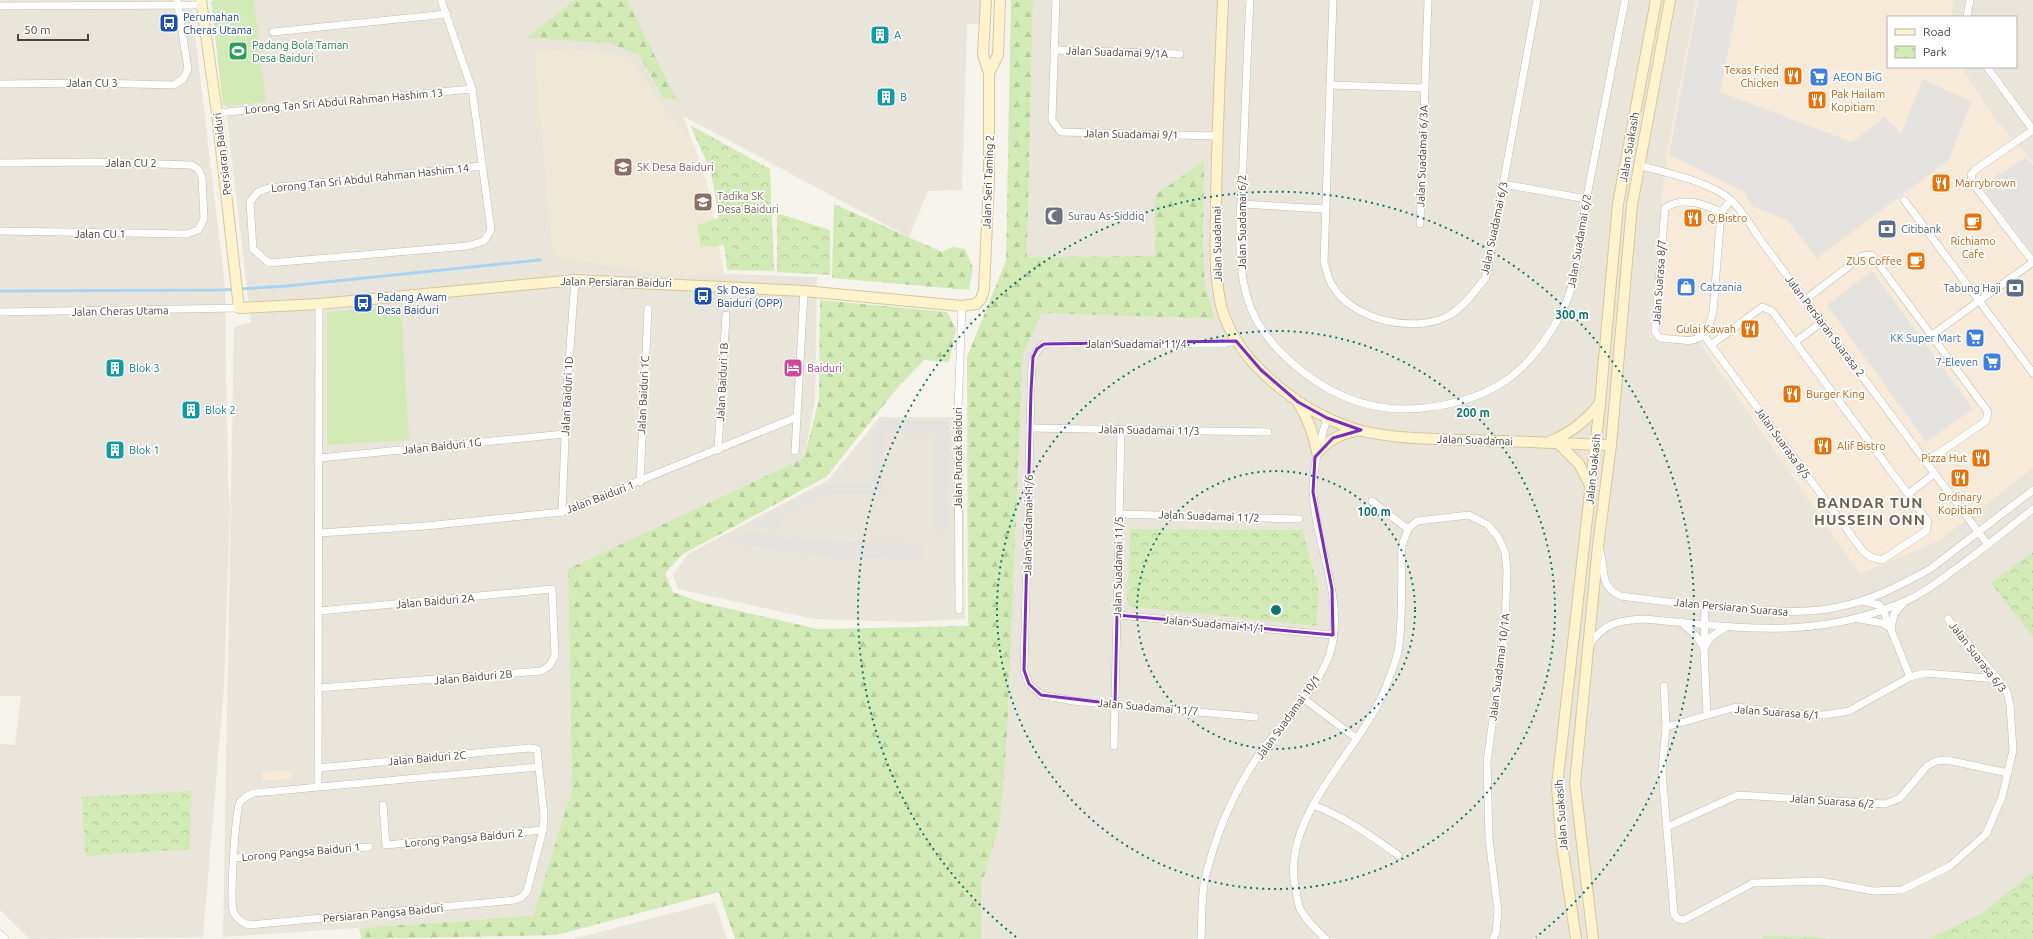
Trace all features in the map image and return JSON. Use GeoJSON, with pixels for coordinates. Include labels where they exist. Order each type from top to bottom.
{"type":"FeatureCollection","features":[{"type":"Feature","properties":{"kind":"street"},"geometry":{"type":"LineString","coordinates":[[441,0],[472,89],[482,166]]}},
{"type":"Feature","properties":{"kind":"street","name":"Jalan Seri Taming 2"},"geometry":{"type":"LineString","coordinates":[[984,290],[989,179],[989,73],[983,55],[986,0]]}},
{"type":"Feature","properties":{"kind":"street","name":"Jalan Seri Taming 2"},"geometry":{"type":"LineString","coordinates":[[989,73],[998,55],[1000,0]]}},
{"type":"Feature","properties":{"kind":"street"},"geometry":{"type":"LineString","coordinates":[[1054,50],[1056,0]]}},
{"type":"Feature","properties":{"kind":"street","name":"Jalan Suadamai"},"geometry":{"type":"LineString","coordinates":[[1223,0],[1217,136],[1216,280],[1223,310],[1236,342],[1261,370],[1298,402],[1327,418],[1361,430],[1409,437],[1611,445]]}},
{"type":"Feature","properties":{"kind":"street","name":"Jalan Suadamai 6/2"},"geometry":{"type":"LineString","coordinates":[[1250,0],[1241,204],[1241,269],[1249,304],[1266,336],[1283,355],[1307,375],[1334,393],[1370,406],[1409,410],[1448,406],[1481,394],[1503,383],[1533,358],[1560,315],[1574,286],[1587,199],[1625,0]]}},
{"type":"Feature","properties":{"kind":"street","name":"Jalan Suadamai 6/3"},"geometry":{"type":"LineString","coordinates":[[1333,0],[1324,262],[1333,286],[1362,313],[1390,322],[1417,323],[1447,316],[1458,309],[1468,300],[1486,277],[1537,0]]}},
{"type":"Feature","properties":{"kind":"street","name":"Jalan Suadamai 6/3A"},"geometry":{"type":"LineString","coordinates":[[1420,224],[1428,0]]}},
{"type":"Feature","properties":{"kind":"street","name":"Jalan Suakasih"},"geometry":{"type":"LineString","coordinates":[[1576,939],[1561,838],[1557,786],[1596,445],[1618,204],[1656,0]]}},
{"type":"Feature","properties":{"kind":"street","name":"Jalan Suakasih"},"geometry":{"type":"LineString","coordinates":[[1593,939],[1575,783],[1598,546],[1611,445],[1632,205],[1638,165],[1670,0]]}},
{"type":"Feature","properties":{"kind":"street"},"geometry":{"type":"LineString","coordinates":[[1967,16],[1970,0]]}},
{"type":"Feature","properties":{"kind":"street"},"geometry":{"type":"LineString","coordinates":[[0,6],[22,3],[201,3]]}},
{"type":"Feature","properties":{"kind":"street","name":"Jalan CU 3"},"geometry":{"type":"LineString","coordinates":[[0,84],[96,83],[174,85],[183,79],[188,69],[177,3]]}},
{"type":"Feature","properties":{"kind":"street","name":"Persiaran Baiduri"},"geometry":{"type":"LineString","coordinates":[[201,3],[217,113],[239,308]]}},
{"type":"Feature","properties":{"kind":"street"},"geometry":{"type":"LineString","coordinates":[[273,32],[447,14]]}},
{"type":"Feature","properties":{"kind":"street","name":"Jalan Suadamai 9/1A"},"geometry":{"type":"LineString","coordinates":[[1054,50],[1180,54]]}},
{"type":"Feature","properties":{"kind":"street","name":"Jalan Suadamai 9/1"},"geometry":{"type":"LineString","coordinates":[[1054,50],[1052,120],[1061,132],[1217,136]]}},
{"type":"Feature","properties":{"kind":"street"},"geometry":{"type":"LineString","coordinates":[[1932,335],[1978,300],[2033,262],[1972,182],[1971,175],[1975,170],[2033,130],[1988,68]]}},
{"type":"Feature","properties":{"kind":"street"},"geometry":{"type":"LineString","coordinates":[[1330,85],[1425,88]]}},
{"type":"Feature","properties":{"kind":"street","name":"Lorong Tan Sri Abdul Rahman Hashim 13"},"geometry":{"type":"LineString","coordinates":[[217,113],[472,89]]}},
{"type":"Feature","properties":{"kind":"street","name":"Jalan CU 2"},"geometry":{"type":"LineString","coordinates":[[0,163],[179,163],[191,165],[198,169],[202,177],[204,220],[198,230]]}},
{"type":"Feature","properties":{"kind":"street","name":"Jalan Persiaran Suarasa 2"},"geometry":{"type":"LineString","coordinates":[[1638,165],[1711,187],[1731,200],[1988,545]]}},
{"type":"Feature","properties":{"kind":"street","name":"Lorong Tan Sri Abdul Rahman Hashim 14"},"geometry":{"type":"LineString","coordinates":[[482,166],[491,230],[484,241],[468,246],[269,262],[253,249],[250,202],[258,192],[268,188],[482,166]]}},
{"type":"Feature","properties":{"kind":"street"},"geometry":{"type":"LineString","coordinates":[[1503,184],[1587,199]]}},
{"type":"Feature","properties":{"kind":"street"},"geometry":{"type":"LineString","coordinates":[[1704,336],[1710,326],[1713,312],[1721,212],[1731,200]]}},
{"type":"Feature","properties":{"kind":"street"},"geometry":{"type":"LineString","coordinates":[[1904,200],[2033,373]]}},
{"type":"Feature","properties":{"kind":"street","name":"Jalan Suarasa 8/7"},"geometry":{"type":"LineString","coordinates":[[1704,336],[1697,340],[1660,338],[1655,332],[1665,208],[1672,203],[1701,202],[1721,212]]}},
{"type":"Feature","properties":{"kind":"street"},"geometry":{"type":"LineString","coordinates":[[1241,204],[1325,209]]}},
{"type":"Feature","properties":{"kind":"street","name":"Jalan CU 1"},"geometry":{"type":"LineString","coordinates":[[1,230],[60,234],[187,234],[198,230]]}},
{"type":"Feature","properties":{"kind":"street"},"geometry":{"type":"LineString","coordinates":[[1805,300],[1862,256],[1872,255],[1932,335],[1988,412],[1986,421],[1926,462]]}},
{"type":"Feature","properties":{"kind":"street","name":"Jalan Persiaran Baiduri"},"geometry":{"type":"LineString","coordinates":[[239,308],[319,304],[575,280],[804,291],[962,306],[976,304],[981,299],[984,290]]}},
{"type":"Feature","properties":{"kind":"street","name":"Jalan Baiduri 1D"},"geometry":{"type":"LineString","coordinates":[[562,512],[565,434],[575,280]]}},
{"type":"Feature","properties":{"kind":"street"},"geometry":{"type":"LineString","coordinates":[[795,451],[804,291]]}},
{"type":"Feature","properties":{"kind":"street"},"geometry":{"type":"LineString","coordinates":[[318,786],[319,304]]}},
{"type":"Feature","properties":{"kind":"street","name":"Jalan Puncak Baiduri"},"geometry":{"type":"LineString","coordinates":[[959,610],[958,408],[962,306]]}},
{"type":"Feature","properties":{"kind":"street","name":"Jalan Suarasa 8/5"},"geometry":{"type":"LineString","coordinates":[[1704,336],[1862,550],[1870,557],[1882,560],[1926,531],[1928,522],[1772,311],[1762,307],[1711,345]]}},
{"type":"Feature","properties":{"kind":"street","name":"Jalan Cheras Utama"},"geometry":{"type":"LineString","coordinates":[[0,312],[239,308]]}},
{"type":"Feature","properties":{"kind":"street","name":"Jalan Baiduri 1C"},"geometry":{"type":"LineString","coordinates":[[640,482],[648,309]]}},
{"type":"Feature","properties":{"kind":"street","name":"Jalan Baiduri 1B"},"geometry":{"type":"LineString","coordinates":[[718,450],[726,315]]}},
{"type":"Feature","properties":{"kind":"street"},"geometry":{"type":"LineString","coordinates":[[1795,342],[1822,322]]}},
{"type":"Feature","properties":{"kind":"street","name":"Jalan Suadamai 11/4"},"geometry":{"type":"LineString","coordinates":[[1037,349],[1044,344],[1220,344],[1236,342]]}},
{"type":"Feature","properties":{"kind":"street","name":"Jalan Suadamai 11/6"},"geometry":{"type":"LineString","coordinates":[[1037,349],[1033,357],[1030,428],[1024,670],[1028,684],[1041,695]]}},
{"type":"Feature","properties":{"kind":"street"},"geometry":{"type":"LineString","coordinates":[[1298,402],[1309,419],[1314,434],[1317,452]]}},
{"type":"Feature","properties":{"kind":"street"},"geometry":{"type":"LineString","coordinates":[[1547,442],[1565,435],[1580,424],[1600,404]]}},
{"type":"Feature","properties":{"kind":"street","name":"Jalan Baiduri 1"},"geometry":{"type":"LineString","coordinates":[[319,533],[426,526],[562,512],[640,482],[797,417]]}},
{"type":"Feature","properties":{"kind":"street","name":"Jalan Suadamai 10/1"},"geometry":{"type":"LineString","coordinates":[[1202,939],[1205,880],[1222,822],[1240,785],[1263,750],[1317,679],[1330,653],[1333,635],[1334,610],[1332,589],[1320,542],[1313,492],[1317,452],[1327,418]]}},
{"type":"Feature","properties":{"kind":"street","name":"Jalan Suadamai 11/3"},"geometry":{"type":"LineString","coordinates":[[1030,428],[1268,432]]}},
{"type":"Feature","properties":{"kind":"street","name":"Jalan Suadamai 11/5"},"geometry":{"type":"LineString","coordinates":[[1114,746],[1121,430]]}},
{"type":"Feature","properties":{"kind":"street"},"geometry":{"type":"LineString","coordinates":[[1317,452],[1333,438],[1348,432],[1361,430]]}},
{"type":"Feature","properties":{"kind":"street","name":"Jalan Baiduri 1G"},"geometry":{"type":"LineString","coordinates":[[319,458],[565,434]]}},
{"type":"Feature","properties":{"kind":"street"},"geometry":{"type":"LineString","coordinates":[[1558,443],[1579,464],[1591,487]]}},
{"type":"Feature","properties":{"kind":"street"},"geometry":{"type":"LineString","coordinates":[[1908,494],[1934,474]]}},
{"type":"Feature","properties":{"kind":"street","name":"Jalan Persiaran Suarasa"},"geometry":{"type":"LineString","coordinates":[[1598,546],[1602,558],[1604,581],[1610,591],[1620,596],[1705,607],[1782,613],[1837,607],[1860,601],[1894,588],[1930,569],[2033,490]]}},
{"type":"Feature","properties":{"kind":"street"},"geometry":{"type":"LineString","coordinates":[[1326,939],[1314,928],[1300,908],[1293,880],[1294,855],[1313,805],[1356,738],[1371,719],[1383,693],[1399,646],[1402,545],[1408,530],[1372,501]]}},
{"type":"Feature","properties":{"kind":"street","name":"Jalan Persiaran Suarasa"},"geometry":{"type":"LineString","coordinates":[[1589,645],[1603,629],[1612,623],[1642,619],[1760,629],[1797,628],[1857,618],[1908,600],[1938,582],[2033,509]]}},
{"type":"Feature","properties":{"kind":"street","name":"Jalan Suadamai 11/2"},"geometry":{"type":"LineString","coordinates":[[1119,514],[1299,519]]}},
{"type":"Feature","properties":{"kind":"street","name":"Jalan Suadamai 10/1A"},"geometry":{"type":"LineString","coordinates":[[1408,530],[1417,520],[1469,515],[1488,525],[1498,537],[1505,552],[1507,570],[1505,631],[1486,762],[1489,838],[1498,911],[1496,933],[1493,939]]}},
{"type":"Feature","properties":{"kind":"street","name":"Jalan Baiduri 2A"},"geometry":{"type":"LineString","coordinates":[[319,611],[552,590]]}},
{"type":"Feature","properties":{"kind":"street","name":"Jalan Baiduri 2B"},"geometry":{"type":"LineString","coordinates":[[318,688],[541,671],[549,666],[554,656],[552,590]]}},
{"type":"Feature","properties":{"kind":"street"},"geometry":{"type":"LineString","coordinates":[[1891,628],[1894,614],[1901,605],[1908,600]]}},
{"type":"Feature","properties":{"kind":"street"},"geometry":{"type":"LineString","coordinates":[[1860,601],[1879,605],[1883,610],[1910,677]]}},
{"type":"Feature","properties":{"kind":"street"},"geometry":{"type":"LineString","coordinates":[[1705,607],[1704,648],[1707,714]]}},
{"type":"Feature","properties":{"kind":"street","name":"Jalan Suadamai 11/1"},"geometry":{"type":"LineString","coordinates":[[1117,615],[1333,635]]}},
{"type":"Feature","properties":{"kind":"street"},"geometry":{"type":"LineString","coordinates":[[1857,618],[1882,623],[1891,628]]}},
{"type":"Feature","properties":{"kind":"street","name":"Jalan Suarasa 6/3"},"geometry":{"type":"LineString","coordinates":[[1667,827],[1674,914],[1678,919],[1684,920],[1753,883],[1821,881],[1873,891],[1902,890],[1950,866],[1986,834],[2002,797],[2013,750],[2010,705],[2007,692],[1948,619]]}},
{"type":"Feature","properties":{"kind":"street"},"geometry":{"type":"LineString","coordinates":[[1681,622],[1696,636],[1704,648]]}},
{"type":"Feature","properties":{"kind":"street"},"geometry":{"type":"LineString","coordinates":[[1704,648],[1711,636],[1728,626]]}},
{"type":"Feature","properties":{"kind":"street","name":"Jalan Suarasa 6/1"},"geometry":{"type":"LineString","coordinates":[[1666,727],[1707,714],[1736,707],[1795,714],[1824,715],[1849,712],[1910,677],[1925,673],[1998,679]]}},
{"type":"Feature","properties":{"kind":"street"},"geometry":{"type":"LineString","coordinates":[[1664,686],[1666,727],[1662,771],[1667,827]]}},
{"type":"Feature","properties":{"kind":"street","name":"Jalan Suadamai 11/7"},"geometry":{"type":"LineString","coordinates":[[1041,695],[1074,701],[1255,717]]}},
{"type":"Feature","properties":{"kind":"street"},"geometry":{"type":"LineString","coordinates":[[1303,698],[1356,738]]}},
{"type":"Feature","properties":{"kind":"street","name":"Jalan Baiduri 2C"},"geometry":{"type":"LineString","coordinates":[[318,768],[529,748],[537,749],[538,767]]}},
{"type":"Feature","properties":{"kind":"street","name":"Jalan Suarasa 6/2"},"geometry":{"type":"LineString","coordinates":[[1667,827],[1738,795],[1885,804],[1900,798],[1927,766],[1936,760],[1947,760],[2008,773]]}},
{"type":"Feature","properties":{"kind":"street"},"geometry":{"type":"LineString","coordinates":[[234,858],[237,810],[241,800],[252,793],[318,786],[538,767],[544,815],[543,830]]}},
{"type":"Feature","properties":{"kind":"street","name":"Lorong Pangsa Baiduri 2"},"geometry":{"type":"LineString","coordinates":[[383,805],[386,845],[543,830]]}},
{"type":"Feature","properties":{"kind":"street"},"geometry":{"type":"LineString","coordinates":[[1313,805],[1342,817],[1398,855]]}},
{"type":"Feature","properties":{"kind":"street","name":"Persiaran Pangsa Baiduri"},"geometry":{"type":"LineString","coordinates":[[234,858],[233,912],[239,921],[248,925],[515,900],[522,897],[527,891],[543,830]]}},
{"type":"Feature","properties":{"kind":"street","name":"Lorong Pangsa Baiduri 1"},"geometry":{"type":"LineString","coordinates":[[234,858],[369,847]]}},
{"type":"Feature","properties":{"kind":"street"},"geometry":{"type":"LineString","coordinates":[[0,934],[5,939]]}},
{"type":"Feature","properties":{"kind":"highlighted area"},"geometry":{"type":"Polygon","coordinates":[[[1236,341],[1261,370],[1298,402],[1327,418],[1361,430],[1333,438],[1315,457],[1313,492],[1332,589],[1333,635],[1117,615],[1115,704],[1041,695],[1029,684],[1024,670],[1031,391],[1033,357],[1037,349],[1044,344],[1236,341]]]}},
{"type":"Feature","properties":{"kind":"shaded area"},"geometry":{"type":"Polygon","coordinates":[[[0,0],[191,0],[225,286],[228,480],[230,510],[224,686],[203,937],[30,939],[0,910],[0,744],[15,745],[21,696],[0,696],[0,0]]]}},
{"type":"Feature","properties":{"kind":"shaded area"},"geometry":{"type":"Polygon","coordinates":[[[213,0],[980,0],[980,24],[967,24],[962,190],[928,191],[909,237],[683,116],[708,188],[724,274],[817,277],[815,401],[804,458],[568,569],[572,789],[533,916],[223,937],[234,327],[251,322],[213,0]]]}},
{"type":"Feature","properties":{"kind":"shaded area","name":"BANDAR TUN HUSSEIN ONN"},"geometry":{"type":"Polygon","coordinates":[[[1033,0],[2033,0],[2033,939],[981,939],[981,886],[1000,823],[1007,737],[1023,354],[1042,313],[1215,319],[1205,284],[1203,251],[1204,161],[1155,195],[1155,256],[1027,257],[1033,0]]]}},
{"type":"Feature","properties":{"kind":"shaded area"},"geometry":{"type":"Polygon","coordinates":[[[1696,0],[1954,0],[1951,16],[1887,16],[1887,68],[1963,68],[1993,116],[2033,162],[2033,468],[1940,540],[1860,574],[1699,342],[1649,338],[1666,157],[1696,0]]]}},
{"type":"Feature","properties":{"kind":"shaded area"},"geometry":{"type":"Polygon","coordinates":[[[1698,0],[1738,0],[1720,92],[1852,142],[1885,117],[1901,134],[1923,79],[1971,102],[1949,160],[1817,258],[1787,220],[1752,206],[1744,191],[1669,155],[1698,0]]]}},
{"type":"Feature","properties":{"kind":"shaded area","name":"SK Desa Baiduri"},"geometry":{"type":"Polygon","coordinates":[[[574,49],[631,57],[656,96],[695,147],[708,188],[724,274],[675,277],[553,256],[534,52],[574,49]]]}},
{"type":"Feature","properties":{"kind":"shaded area"},"geometry":{"type":"Polygon","coordinates":[[[2026,157],[2033,166],[2033,254],[1981,186],[2026,157]]]}},
{"type":"Feature","properties":{"kind":"shaded area"},"geometry":{"type":"Polygon","coordinates":[[[1872,271],[1973,409],[1926,442],[1827,305],[1872,271]]]}},
{"type":"Feature","properties":{"kind":"shaded area"},"geometry":{"type":"Polygon","coordinates":[[[880,417],[963,417],[965,619],[909,622],[814,619],[678,589],[673,575],[688,554],[828,480],[880,417]]]}},
{"type":"Feature","properties":{"kind":"shaded area"},"geometry":{"type":"Polygon","coordinates":[[[883,420],[949,421],[948,529],[935,529],[935,433],[884,433],[883,491],[878,495],[827,495],[781,518],[780,529],[750,526],[831,484],[872,484],[872,433],[883,420]]]}},
{"type":"Feature","properties":{"kind":"shaded area"},"geometry":{"type":"Polygon","coordinates":[[[747,530],[800,539],[922,544],[922,560],[833,558],[723,542],[747,530]]]}},
{"type":"Feature","properties":{"kind":"shaded area"},"geometry":{"type":"Polygon","coordinates":[[[291,770],[292,779],[263,781],[262,772],[291,770]]]}},
{"type":"Feature","properties":{"kind":"shaded area"},"geometry":{"type":"Polygon","coordinates":[[[715,902],[727,939],[573,939],[715,902]]]}},
{"type":"Feature","properties":{"kind":"green space","name":"Padang Bola Taman Desa Baiduri"},"geometry":{"type":"Polygon","coordinates":[[[254,0],[266,102],[223,106],[211,1],[254,0]]]}},
{"type":"Feature","properties":{"kind":"green space"},"geometry":{"type":"Polygon","coordinates":[[[575,0],[627,0],[677,101],[663,97],[639,55],[609,43],[526,38],[575,0]]]}},
{"type":"Feature","properties":{"kind":"green space"},"geometry":{"type":"Polygon","coordinates":[[[1011,0],[1033,0],[1027,257],[1155,256],[1155,195],[1204,161],[1203,251],[1205,284],[1215,319],[1042,313],[1023,354],[1007,737],[1000,823],[981,886],[981,939],[735,939],[719,892],[556,935],[362,939],[359,928],[533,916],[572,789],[568,569],[804,458],[819,400],[820,300],[947,312],[956,329],[949,362],[924,360],[895,391],[826,477],[683,554],[665,573],[673,592],[700,602],[818,629],[968,626],[967,357],[1006,261],[1011,0]]]}},
{"type":"Feature","properties":{"kind":"green space"},"geometry":{"type":"Polygon","coordinates":[[[690,125],[770,169],[774,271],[727,270],[724,245],[701,247],[697,225],[719,218],[711,172],[690,125]]]}},
{"type":"Feature","properties":{"kind":"green space"},"geometry":{"type":"Polygon","coordinates":[[[834,204],[942,252],[953,247],[965,249],[973,268],[969,290],[832,278],[834,204]]]}},
{"type":"Feature","properties":{"kind":"green space"},"geometry":{"type":"Polygon","coordinates":[[[777,213],[830,230],[830,275],[777,272],[777,213]]]}},
{"type":"Feature","properties":{"kind":"green space"},"geometry":{"type":"Polygon","coordinates":[[[401,306],[409,440],[327,445],[327,312],[401,306]]]}},
{"type":"Feature","properties":{"kind":"green space"},"geometry":{"type":"Polygon","coordinates":[[[1130,529],[1302,530],[1319,588],[1316,626],[1127,606],[1130,529]]]}},
{"type":"Feature","properties":{"kind":"green space"},"geometry":{"type":"Polygon","coordinates":[[[2033,552],[2033,637],[1991,583],[2033,552]]]}},
{"type":"Feature","properties":{"kind":"green space"},"geometry":{"type":"Polygon","coordinates":[[[192,791],[190,849],[85,856],[82,797],[192,791]]]}},
{"type":"Feature","properties":{"kind":"green space"},"geometry":{"type":"Polygon","coordinates":[[[2033,872],[2033,939],[1928,939],[1983,913],[2033,872]]]}},
{"type":"Feature","properties":{"kind":"green space"},"geometry":{"type":"Polygon","coordinates":[[[1765,936],[1817,937],[1828,939],[1760,939],[1765,936]]]}},
{"type":"Feature","properties":{"kind":"waterway"},"geometry":{"type":"LineString","coordinates":[[0,291],[221,290],[287,286],[540,260]]}},
{"type":"Feature","properties":{"kind":"place","name":"Perumahan Cheras Utama"},"geometry":{"type":"Point","coordinates":[169,23]}},
{"type":"Feature","properties":{"kind":"place","name":"A"},"geometry":{"type":"Point","coordinates":[880,35]}},
{"type":"Feature","properties":{"kind":"place","name":"Padang Bola Taman Desa Baiduri"},"geometry":{"type":"Point","coordinates":[238,51]}},
{"type":"Feature","properties":{"kind":"place","name":"Texas Fried Chicken"},"geometry":{"type":"Point","coordinates":[1793,76]}},
{"type":"Feature","properties":{"kind":"place","name":"AEON BiG"},"geometry":{"type":"Point","coordinates":[1819,77]}},
{"type":"Feature","properties":{"kind":"place","name":"B"},"geometry":{"type":"Point","coordinates":[886,97]}},
{"type":"Feature","properties":{"kind":"place","name":"Pak Hailam Kopitiam"},"geometry":{"type":"Point","coordinates":[1817,100]}},
{"type":"Feature","properties":{"kind":"place","name":"SK Desa Baiduri"},"geometry":{"type":"Point","coordinates":[623,167]}},
{"type":"Feature","properties":{"kind":"place","name":"Marrybrown"},"geometry":{"type":"Point","coordinates":[1941,183]}},
{"type":"Feature","properties":{"kind":"place","name":"Tadika SK Desa Baiduri"},"geometry":{"type":"Point","coordinates":[703,202]}},
{"type":"Feature","properties":{"kind":"place","name":"Surau As-Siddiq"},"geometry":{"type":"Point","coordinates":[1054,216]}},
{"type":"Feature","properties":{"kind":"place","name":"Q Bistro"},"geometry":{"type":"Point","coordinates":[1693,218]}},
{"type":"Feature","properties":{"kind":"place","name":"Richiamo Cafe"},"geometry":{"type":"Point","coordinates":[1973,222]}},
{"type":"Feature","properties":{"kind":"place","name":"Citibank"},"geometry":{"type":"Point","coordinates":[1887,229]}},
{"type":"Feature","properties":{"kind":"place","name":"ZUS Coffee"},"geometry":{"type":"Point","coordinates":[1916,261]}},
{"type":"Feature","properties":{"kind":"place","name":"Catzania"},"geometry":{"type":"Point","coordinates":[1686,287]}},
{"type":"Feature","properties":{"kind":"place","name":"Tabung Haji"},"geometry":{"type":"Point","coordinates":[2015,288]}},
{"type":"Feature","properties":{"kind":"place","name":"Sk Desa Baiduri (OPP)"},"geometry":{"type":"Point","coordinates":[703,296]}},
{"type":"Feature","properties":{"kind":"place","name":"Padang Awam Desa Baiduri"},"geometry":{"type":"Point","coordinates":[363,303]}},
{"type":"Feature","properties":{"kind":"place","name":"Gulai Kawah"},"geometry":{"type":"Point","coordinates":[1750,329]}},
{"type":"Feature","properties":{"kind":"place","name":"KK Super Mart"},"geometry":{"type":"Point","coordinates":[1975,338]}},
{"type":"Feature","properties":{"kind":"place","name":"7-Eleven"},"geometry":{"type":"Point","coordinates":[1992,362]}},
{"type":"Feature","properties":{"kind":"place","name":"Blok 3"},"geometry":{"type":"Point","coordinates":[115,368]}},
{"type":"Feature","properties":{"kind":"place","name":"Baiduri"},"geometry":{"type":"Point","coordinates":[793,368]}},
{"type":"Feature","properties":{"kind":"place","name":"Burger King"},"geometry":{"type":"Point","coordinates":[1792,394]}},
{"type":"Feature","properties":{"kind":"place","name":"Blok 2"},"geometry":{"type":"Point","coordinates":[191,410]}},
{"type":"Feature","properties":{"kind":"place","name":"Alif Bistro"},"geometry":{"type":"Point","coordinates":[1823,446]}},
{"type":"Feature","properties":{"kind":"place","name":"Blok 1"},"geometry":{"type":"Point","coordinates":[115,450]}},
{"type":"Feature","properties":{"kind":"place","name":"Pizza Hut"},"geometry":{"type":"Point","coordinates":[1981,458]}},
{"type":"Feature","properties":{"kind":"place","name":"Ordinary Kopitiam"},"geometry":{"type":"Point","coordinates":[1960,478]}},
{"type":"Feature","properties":{"kind":"district","name":"BANDAR TUN HUSSEIN ONN"},"geometry":{"type":"Point","coordinates":[1870,512]}}]}
